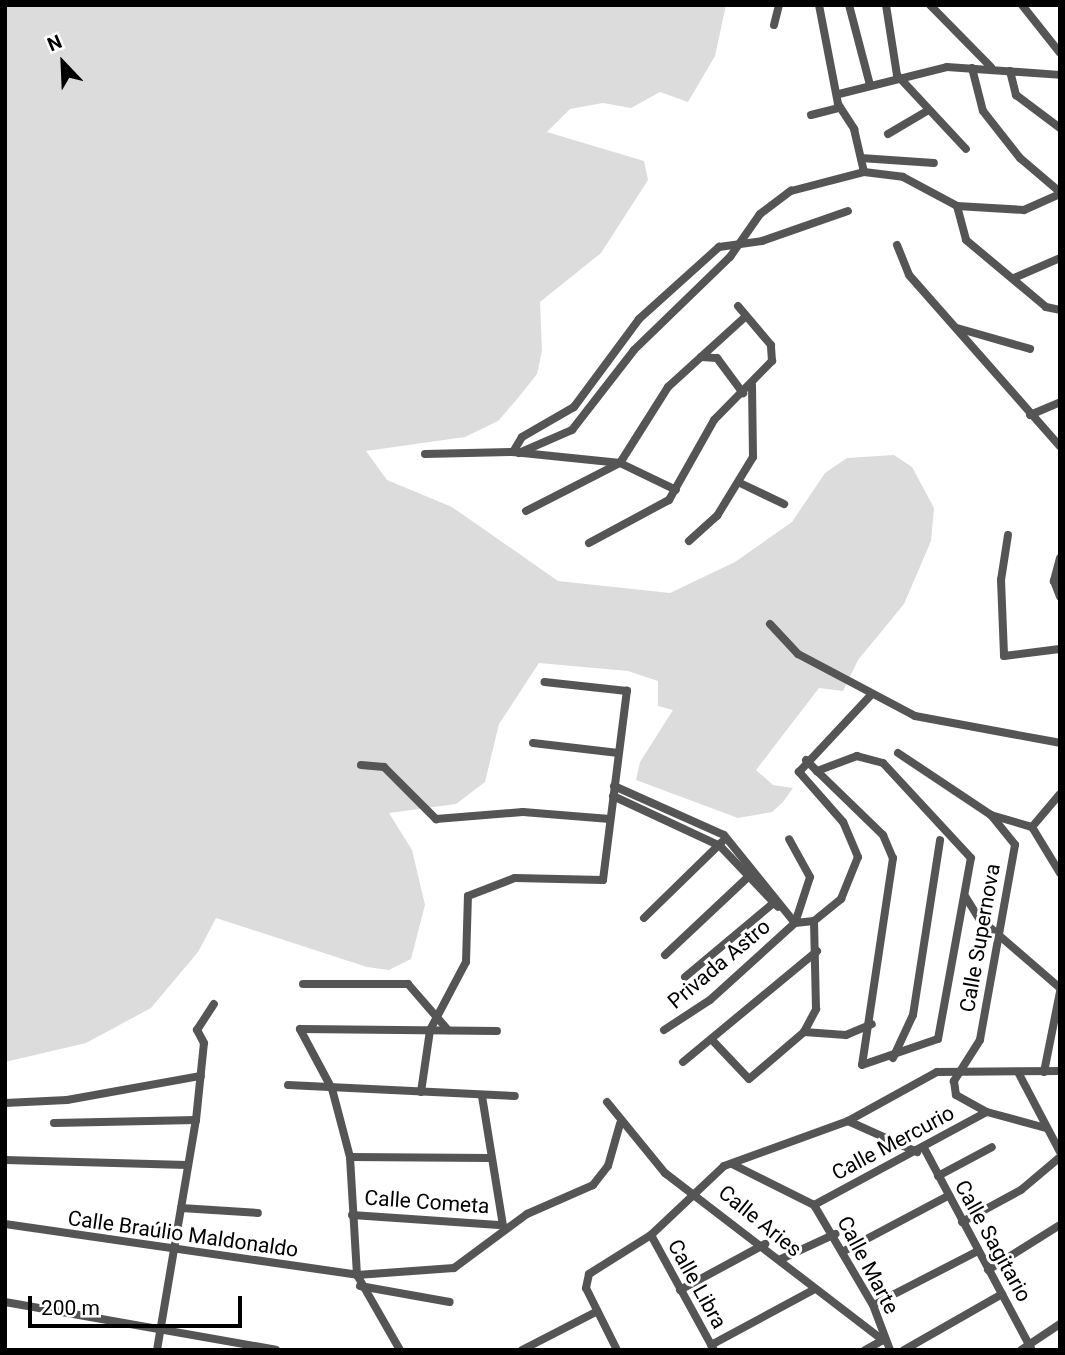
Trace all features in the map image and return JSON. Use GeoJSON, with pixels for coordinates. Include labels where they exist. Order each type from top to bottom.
{"type":"FeatureCollection","features":[{"type":"Feature","properties":{"kind":"street"},"geometry":{"type":"LineString","coordinates":[[774,25],[779,5]]}},
{"type":"Feature","properties":{"kind":"street"},"geometry":{"type":"LineString","coordinates":[[819,5],[839,94],[839,108],[855,129],[864,172]]}},
{"type":"Feature","properties":{"kind":"street"},"geometry":{"type":"LineString","coordinates":[[849,5],[870,85]]}},
{"type":"Feature","properties":{"kind":"street"},"geometry":{"type":"LineString","coordinates":[[886,5],[897,75],[927,111],[966,149]]}},
{"type":"Feature","properties":{"kind":"street"},"geometry":{"type":"LineString","coordinates":[[930,5],[991,67]]}},
{"type":"Feature","properties":{"kind":"street"},"geometry":{"type":"LineString","coordinates":[[1022,5],[1060,53]]}},
{"type":"Feature","properties":{"kind":"street"},"geometry":{"type":"LineString","coordinates":[[839,94],[897,75],[972,68],[991,67],[1060,75]]}},
{"type":"Feature","properties":{"kind":"street"},"geometry":{"type":"LineString","coordinates":[[516,453],[572,430],[674,309],[791,191],[864,172],[903,177],[957,206],[1024,210],[1060,193],[1020,158],[983,111],[972,68]]}},
{"type":"Feature","properties":{"kind":"street"},"geometry":{"type":"LineString","coordinates":[[1010,71],[1016,95],[1060,128]]}},
{"type":"Feature","properties":{"kind":"street"},"geometry":{"type":"LineString","coordinates":[[811,116],[839,108]]}},
{"type":"Feature","properties":{"kind":"street"},"geometry":{"type":"LineString","coordinates":[[888,134],[927,111]]}},
{"type":"Feature","properties":{"kind":"street"},"geometry":{"type":"LineString","coordinates":[[861,158],[934,163]]}},
{"type":"Feature","properties":{"kind":"street"},"geometry":{"type":"LineString","coordinates":[[957,206],[966,240],[1060,310]]}},
{"type":"Feature","properties":{"kind":"street"},"geometry":{"type":"LineString","coordinates":[[516,453],[522,437],[574,407],[639,319],[719,247],[848,211]]}},
{"type":"Feature","properties":{"kind":"street"},"geometry":{"type":"LineString","coordinates":[[897,244],[906,270],[1030,415],[1060,446]]}},
{"type":"Feature","properties":{"kind":"street"},"geometry":{"type":"LineString","coordinates":[[1014,278],[1060,258]]}},
{"type":"Feature","properties":{"kind":"street"},"geometry":{"type":"LineString","coordinates":[[663,298],[674,309]]}},
{"type":"Feature","properties":{"kind":"street"},"geometry":{"type":"LineString","coordinates":[[589,542],[661,506],[676,490],[714,420],[752,386],[772,361],[771,345],[738,306]]}},
{"type":"Feature","properties":{"kind":"street"},"geometry":{"type":"LineString","coordinates":[[526,511],[620,464],[668,387],[746,316]]}},
{"type":"Feature","properties":{"kind":"street"},"geometry":{"type":"LineString","coordinates":[[957,328],[1030,349]]}},
{"type":"Feature","properties":{"kind":"street"},"geometry":{"type":"LineString","coordinates":[[698,358],[717,358],[743,393]]}},
{"type":"Feature","properties":{"kind":"street"},"geometry":{"type":"LineString","coordinates":[[689,541],[740,483],[753,457],[752,386]]}},
{"type":"Feature","properties":{"kind":"street"},"geometry":{"type":"LineString","coordinates":[[1030,415],[1060,402]]}},
{"type":"Feature","properties":{"kind":"street"},"geometry":{"type":"LineString","coordinates":[[425,454],[516,453],[620,464],[676,490]]}},
{"type":"Feature","properties":{"kind":"street"},"geometry":{"type":"LineString","coordinates":[[740,483],[784,505]]}},
{"type":"Feature","properties":{"kind":"street"},"geometry":{"type":"LineString","coordinates":[[1008,535],[1001,580],[1004,656],[1060,649]]}},
{"type":"Feature","properties":{"kind":"street"},"geometry":{"type":"LineString","coordinates":[[1060,558],[1054,581],[1060,597]]}},
{"type":"Feature","properties":{"kind":"street"},"geometry":{"type":"LineString","coordinates":[[770,624],[785,644],[871,695],[960,729],[1060,743]]}},
{"type":"Feature","properties":{"kind":"street"},"geometry":{"type":"LineString","coordinates":[[421,1092],[430,1030],[440,1016],[466,962],[468,896],[515,878],[603,880],[627,691],[544,682]]}},
{"type":"Feature","properties":{"kind":"street"},"geometry":{"type":"LineString","coordinates":[[613,796],[720,846],[796,923],[814,921],[841,899],[858,857],[843,822],[804,784],[799,772],[806,760],[871,695]]}},
{"type":"Feature","properties":{"kind":"street"},"geometry":{"type":"LineString","coordinates":[[533,743],[618,752]]}},
{"type":"Feature","properties":{"kind":"street"},"geometry":{"type":"LineString","coordinates":[[898,753],[991,815],[1031,827],[1060,873]]}},
{"type":"Feature","properties":{"kind":"street"},"geometry":{"type":"LineString","coordinates":[[806,760],[817,771],[883,835],[893,858],[872,1024],[862,1065],[893,1058],[938,1038],[965,896],[969,850],[883,763],[857,756],[817,771]]}},
{"type":"Feature","properties":{"kind":"street"},"geometry":{"type":"LineString","coordinates":[[361,765],[384,767],[436,819],[523,812],[610,819]]}},
{"type":"Feature","properties":{"kind":"street"},"geometry":{"type":"LineString","coordinates":[[614,786],[724,835],[745,854],[777,905]]}},
{"type":"Feature","properties":{"kind":"street"},"geometry":{"type":"LineString","coordinates":[[1031,827],[1060,794]]}},
{"type":"Feature","properties":{"kind":"street","name":"Calle Supernova"},"geometry":{"type":"LineString","coordinates":[[960,1070],[980,1040],[1015,845],[991,815]]}},
{"type":"Feature","properties":{"kind":"street"},"geometry":{"type":"LineString","coordinates":[[645,918],[720,846],[724,835]]}},
{"type":"Feature","properties":{"kind":"street"},"geometry":{"type":"LineString","coordinates":[[789,839],[810,877],[796,923]]}},
{"type":"Feature","properties":{"kind":"street"},"geometry":{"type":"LineString","coordinates":[[893,1058],[914,1015],[940,840]]}},
{"type":"Feature","properties":{"kind":"street"},"geometry":{"type":"LineString","coordinates":[[664,955],[749,876]]}},
{"type":"Feature","properties":{"kind":"street"},"geometry":{"type":"LineString","coordinates":[[965,896],[998,937],[1060,990],[1044,1072]]}},
{"type":"Feature","properties":{"kind":"street"},"geometry":{"type":"LineString","coordinates":[[685,977],[777,905]]}},
{"type":"Feature","properties":{"kind":"street"},"geometry":{"type":"LineString","coordinates":[[713,1041],[749,1079],[804,1032],[816,1009],[817,951],[814,921]]}},
{"type":"Feature","properties":{"kind":"street","name":"Privada Astro"},"geometry":{"type":"LineString","coordinates":[[664,1030],[710,1000],[796,923]]}},
{"type":"Feature","properties":{"kind":"street"},"geometry":{"type":"LineString","coordinates":[[683,1062],[713,1041],[817,951]]}},
{"type":"Feature","properties":{"kind":"street"},"geometry":{"type":"LineString","coordinates":[[303,984],[408,984],[440,1016],[448,1031]]}},
{"type":"Feature","properties":{"kind":"street"},"geometry":{"type":"LineString","coordinates":[[157,1350],[196,1120],[204,1043],[197,1030],[214,1004]]}},
{"type":"Feature","properties":{"kind":"street"},"geometry":{"type":"LineString","coordinates":[[804,1032],[846,1035],[872,1024]]}},
{"type":"Feature","properties":{"kind":"street"},"geometry":{"type":"LineString","coordinates":[[400,1350],[360,1286],[352,1215],[350,1157],[332,1089],[300,1029],[497,1031]]}},
{"type":"Feature","properties":{"kind":"street"},"geometry":{"type":"LineString","coordinates":[[960,1070],[956,1095],[987,1112],[1046,1128]]}},
{"type":"Feature","properties":{"kind":"street"},"geometry":{"type":"LineString","coordinates":[[617,1350],[586,1288],[589,1274],[651,1235],[732,1164],[848,1121],[937,1072],[1060,1071]]}},
{"type":"Feature","properties":{"kind":"street"},"geometry":{"type":"LineString","coordinates":[[962,1222],[1021,1189],[1060,1155],[1018,1072]]}},
{"type":"Feature","properties":{"kind":"street"},"geometry":{"type":"LineString","coordinates":[[5,1104],[67,1100],[201,1076]]}},
{"type":"Feature","properties":{"kind":"street"},"geometry":{"type":"LineString","coordinates":[[288,1085],[515,1096]]}},
{"type":"Feature","properties":{"kind":"street"},"geometry":{"type":"LineString","coordinates":[[482,1096],[490,1158],[504,1225],[602,1177],[620,1124]]}},
{"type":"Feature","properties":{"kind":"street","name":"Calle Aries"},"geometry":{"type":"LineString","coordinates":[[607,1102],[620,1124],[665,1173],[697,1193],[765,1244],[813,1290],[883,1340]]}},
{"type":"Feature","properties":{"kind":"street","name":"Calle Mercurio"},"geometry":{"type":"LineString","coordinates":[[814,1205],[920,1151],[987,1112]]}},
{"type":"Feature","properties":{"kind":"street"},"geometry":{"type":"LineString","coordinates":[[54,1123],[196,1120]]}},
{"type":"Feature","properties":{"kind":"street"},"geometry":{"type":"LineString","coordinates":[[848,1121],[920,1151]]}},
{"type":"Feature","properties":{"kind":"street"},"geometry":{"type":"LineString","coordinates":[[938,1176],[992,1147]]}},
{"type":"Feature","properties":{"kind":"street","name":"Calle Sagitario"},"geometry":{"type":"LineString","coordinates":[[920,1151],[938,1176],[1031,1347]]}},
{"type":"Feature","properties":{"kind":"street"},"geometry":{"type":"LineString","coordinates":[[350,1157],[490,1158]]}},
{"type":"Feature","properties":{"kind":"street"},"geometry":{"type":"LineString","coordinates":[[5,1160],[187,1165]]}},
{"type":"Feature","properties":{"kind":"street","name":"Calle Marte"},"geometry":{"type":"LineString","coordinates":[[732,1164],[814,1205],[835,1234],[873,1305],[883,1340],[890,1350]]}},
{"type":"Feature","properties":{"kind":"street"},"geometry":{"type":"LineString","coordinates":[[844,1251],[948,1196]]}},
{"type":"Feature","properties":{"kind":"street"},"geometry":{"type":"LineString","coordinates":[[181,1208],[258,1213]]}},
{"type":"Feature","properties":{"kind":"street","name":"Calle Cometa"},"geometry":{"type":"LineString","coordinates":[[352,1215],[504,1225]]}},
{"type":"Feature","properties":{"kind":"street","name":"Calle Braúlio Maldonaldo"},"geometry":{"type":"LineString","coordinates":[[5,1224],[173,1252],[357,1275],[454,1268],[504,1225]]}},
{"type":"Feature","properties":{"kind":"street"},"geometry":{"type":"LineString","coordinates":[[988,1270],[1060,1225]]}},
{"type":"Feature","properties":{"kind":"street"},"geometry":{"type":"LineString","coordinates":[[781,1259],[835,1234]]}},
{"type":"Feature","properties":{"kind":"street","name":"Calle Libra"},"geometry":{"type":"LineString","coordinates":[[651,1235],[712,1347]]}},
{"type":"Feature","properties":{"kind":"street"},"geometry":{"type":"LineString","coordinates":[[680,1290],[765,1244]]}},
{"type":"Feature","properties":{"kind":"street"},"geometry":{"type":"LineString","coordinates":[[873,1305],[978,1251]]}},
{"type":"Feature","properties":{"kind":"street"},"geometry":{"type":"LineString","coordinates":[[360,1286],[450,1302]]}},
{"type":"Feature","properties":{"kind":"street"},"geometry":{"type":"LineString","coordinates":[[712,1347],[813,1290]]}},
{"type":"Feature","properties":{"kind":"street"},"geometry":{"type":"LineString","coordinates":[[904,1350],[1002,1294]]}},
{"type":"Feature","properties":{"kind":"street"},"geometry":{"type":"LineString","coordinates":[[5,1302],[276,1350]]}},
{"type":"Feature","properties":{"kind":"street"},"geometry":{"type":"LineString","coordinates":[[522,1350],[596,1312]]}},
{"type":"Feature","properties":{"kind":"street"},"geometry":{"type":"LineString","coordinates":[[1021,1350],[1031,1347],[1060,1324]]}},
{"type":"Feature","properties":{"kind":"street"},"geometry":{"type":"LineString","coordinates":[[864,1350],[883,1340]]}},
{"type":"Feature","properties":{"kind":"shaded area"},"geometry":{"type":"Polygon","coordinates":[[[5,5],[726,5],[715,56],[688,102],[660,92],[631,108],[603,103],[570,109],[547,132],[644,161],[648,180],[601,253],[540,302],[542,351],[537,374],[518,398],[498,421],[465,437],[366,451],[387,480],[452,507],[558,581],[670,593],[735,562],[792,522],[825,473],[847,458],[894,455],[912,467],[934,508],[931,541],[904,604],[858,660],[843,691],[819,688],[756,770],[773,785],[793,788],[783,802],[772,812],[738,818],[636,780],[640,762],[673,710],[658,706],[658,681],[628,671],[539,663],[499,724],[485,782],[456,804],[389,813],[412,850],[425,905],[411,959],[389,970],[367,967],[216,918],[198,952],[151,1008],[86,1043],[5,1062],[5,5]]]}}]}
